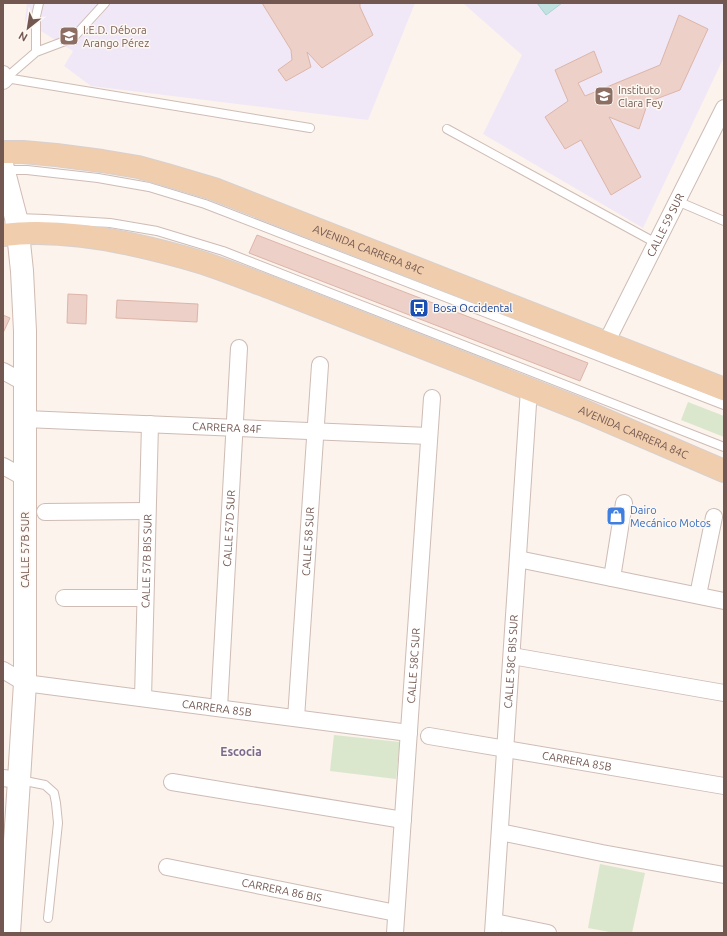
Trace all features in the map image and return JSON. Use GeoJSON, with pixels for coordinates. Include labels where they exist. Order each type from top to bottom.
{"type":"FeatureCollection","features":[{"type":"Feature","properties":{"kind":"main road","name":"AVENIDA CARRERA 84C"},"geometry":{"type":"LineString","coordinates":[[3,152],[36,153],[102,161],[138,168],[214,189],[724,389]]}},
{"type":"Feature","properties":{"kind":"main road","name":"AVENIDA CARRERA 84C"},"geometry":{"type":"LineString","coordinates":[[12,229],[108,240],[148,248],[224,270],[582,410],[724,472]]}},
{"type":"Feature","properties":{"kind":"street","name":"CALLE 59 SUR"},"geometry":{"type":"LineString","coordinates":[[606,343],[724,108]]}},
{"type":"Feature","properties":{"kind":"street","name":"CALLE 57B SUR"},"geometry":{"type":"LineString","coordinates":[[3,169],[12,229],[22,271],[25,331],[25,682],[11,779],[8,861],[9,933]]}},
{"type":"Feature","properties":{"kind":"street","name":"CALLE 57D SUR"},"geometry":{"type":"LineString","coordinates":[[219,708],[239,348]]}},
{"type":"Feature","properties":{"kind":"street","name":"CALLE 58 SUR"},"geometry":{"type":"LineString","coordinates":[[296,718],[320,364]]}},
{"type":"Feature","properties":{"kind":"street"},"geometry":{"type":"LineString","coordinates":[[3,372],[25,383]]}},
{"type":"Feature","properties":{"kind":"street","name":"CALLE 58C BIS SUR"},"geometry":{"type":"LineString","coordinates":[[494,928],[529,389]]}},
{"type":"Feature","properties":{"kind":"street","name":"CALLE 58C SUR"},"geometry":{"type":"LineString","coordinates":[[395,933],[432,398]]}},
{"type":"Feature","properties":{"kind":"street","name":"CARRERA 84F"},"geometry":{"type":"LineString","coordinates":[[25,419],[429,436]]}},
{"type":"Feature","properties":{"kind":"street","name":"CALLE 57B BIS SUR"},"geometry":{"type":"LineString","coordinates":[[143,698],[150,424]]}},
{"type":"Feature","properties":{"kind":"street"},"geometry":{"type":"LineString","coordinates":[[3,466],[25,478]]}},
{"type":"Feature","properties":{"kind":"street"},"geometry":{"type":"LineString","coordinates":[[612,578],[624,504]]}},
{"type":"Feature","properties":{"kind":"street"},"geometry":{"type":"LineString","coordinates":[[45,512],[147,511]]}},
{"type":"Feature","properties":{"kind":"street"},"geometry":{"type":"LineString","coordinates":[[698,595],[714,517]]}},
{"type":"Feature","properties":{"kind":"street"},"geometry":{"type":"LineString","coordinates":[[518,559],[724,601]]}},
{"type":"Feature","properties":{"kind":"street"},"geometry":{"type":"LineString","coordinates":[[64,598],[145,598]]}},
{"type":"Feature","properties":{"kind":"street"},"geometry":{"type":"LineString","coordinates":[[512,656],[724,693]]}},
{"type":"Feature","properties":{"kind":"street"},"geometry":{"type":"LineString","coordinates":[[3,670],[25,682]]}},
{"type":"Feature","properties":{"kind":"street","name":"CARRERA 85B"},"geometry":{"type":"LineString","coordinates":[[25,682],[409,733]]}},
{"type":"Feature","properties":{"kind":"street","name":"CARRERA 85B"},"geometry":{"type":"LineString","coordinates":[[429,736],[724,786]]}},
{"type":"Feature","properties":{"kind":"street"},"geometry":{"type":"LineString","coordinates":[[172,782],[403,820]]}},
{"type":"Feature","properties":{"kind":"street"},"geometry":{"type":"LineString","coordinates":[[500,832],[602,853],[724,875]]}},
{"type":"Feature","properties":{"kind":"street","name":"CARRERA 86 BIS"},"geometry":{"type":"LineString","coordinates":[[167,867],[396,913]]}},
{"type":"Feature","properties":{"kind":"street"},"geometry":{"type":"LineString","coordinates":[[494,928],[548,933]]}},
{"type":"Feature","properties":{"kind":"lane"},"geometry":{"type":"LineString","coordinates":[[36,52],[36,16],[39,3]]}},
{"type":"Feature","properties":{"kind":"lane"},"geometry":{"type":"LineString","coordinates":[[4,78],[36,52],[73,38],[105,3]]}},
{"type":"Feature","properties":{"kind":"lane"},"geometry":{"type":"LineString","coordinates":[[4,78],[310,128]]}},
{"type":"Feature","properties":{"kind":"lane"},"geometry":{"type":"LineString","coordinates":[[447,129],[656,243]]}},
{"type":"Feature","properties":{"kind":"lane"},"geometry":{"type":"LineString","coordinates":[[3,169],[27,170],[98,178],[149,188],[205,204],[724,405]]}},
{"type":"Feature","properties":{"kind":"lane"},"geometry":{"type":"LineString","coordinates":[[677,201],[724,221]]}},
{"type":"Feature","properties":{"kind":"lane"},"geometry":{"type":"LineString","coordinates":[[12,229],[45,219],[110,223],[157,231],[223,251],[724,447]]}},
{"type":"Feature","properties":{"kind":"lane"},"geometry":{"type":"LineString","coordinates":[[11,779],[45,785],[54,793],[58,823],[48,918]]}},
{"type":"Feature","properties":{"kind":"shaded area"},"geometry":{"type":"Polygon","coordinates":[[[27,3],[415,3],[368,120],[91,86],[64,66],[73,51],[25,21],[27,3]]]}},
{"type":"Feature","properties":{"kind":"shaded area","name":"Instituto Clara Fey"},"geometry":{"type":"Polygon","coordinates":[[[463,3],[724,3],[724,57],[643,228],[483,134],[522,55],[463,3]]]}},
{"type":"Feature","properties":{"kind":"green space"},"geometry":{"type":"Polygon","coordinates":[[[688,402],[724,416],[724,437],[681,420],[688,402]]]}},
{"type":"Feature","properties":{"kind":"green space"},"geometry":{"type":"Polygon","coordinates":[[[334,735],[400,742],[396,779],[330,771],[334,735]]]}},
{"type":"Feature","properties":{"kind":"green space"},"geometry":{"type":"Polygon","coordinates":[[[600,864],[645,873],[632,933],[615,933],[588,928],[600,864]]]}},
{"type":"Feature","properties":{"kind":"water"},"geometry":{"type":"Polygon","coordinates":[[[537,3],[562,3],[546,15],[537,3]]]}},
{"type":"Feature","properties":{"kind":"building"},"geometry":{"type":"Polygon","coordinates":[[[262,3],[360,3],[360,7],[373,35],[322,68],[307,52],[311,67],[286,81],[278,70],[292,60],[291,50],[262,3]]]}},
{"type":"Feature","properties":{"kind":"building"},"geometry":{"type":"Polygon","coordinates":[[[679,15],[708,29],[680,90],[648,102],[639,129],[609,117],[641,177],[611,195],[581,140],[565,149],[545,117],[568,101],[555,70],[594,51],[602,72],[578,83],[585,96],[660,65],[679,15]]]}},
{"type":"Feature","properties":{"kind":"building","name":"Bosa Occidental"},"geometry":{"type":"Polygon","coordinates":[[[257,235],[588,363],[580,381],[249,253],[257,235]]]}},
{"type":"Feature","properties":{"kind":"building"},"geometry":{"type":"Polygon","coordinates":[[[68,294],[87,295],[86,324],[67,323],[68,294]]]}},
{"type":"Feature","properties":{"kind":"building"},"geometry":{"type":"Polygon","coordinates":[[[117,300],[198,304],[197,322],[116,318],[117,300]]]}},
{"type":"Feature","properties":{"kind":"building"},"geometry":{"type":"Polygon","coordinates":[[[3,315],[10,318],[3,333],[3,315]]]}},
{"type":"Feature","properties":{"kind":"place","name":"I.E.D. Débora Arango Pérez"},"geometry":{"type":"Point","coordinates":[69,36]}},
{"type":"Feature","properties":{"kind":"place","name":"Instituto Clara Fey"},"geometry":{"type":"Point","coordinates":[604,96]}},
{"type":"Feature","properties":{"kind":"place","name":"Bosa Occidental"},"geometry":{"type":"Point","coordinates":[419,308]}},
{"type":"Feature","properties":{"kind":"place","name":"Dairo Mecánico Motos"},"geometry":{"type":"Point","coordinates":[616,516]}},
{"type":"Feature","properties":{"kind":"district","name":"Escocia"},"geometry":{"type":"Point","coordinates":[241,752]}}]}
